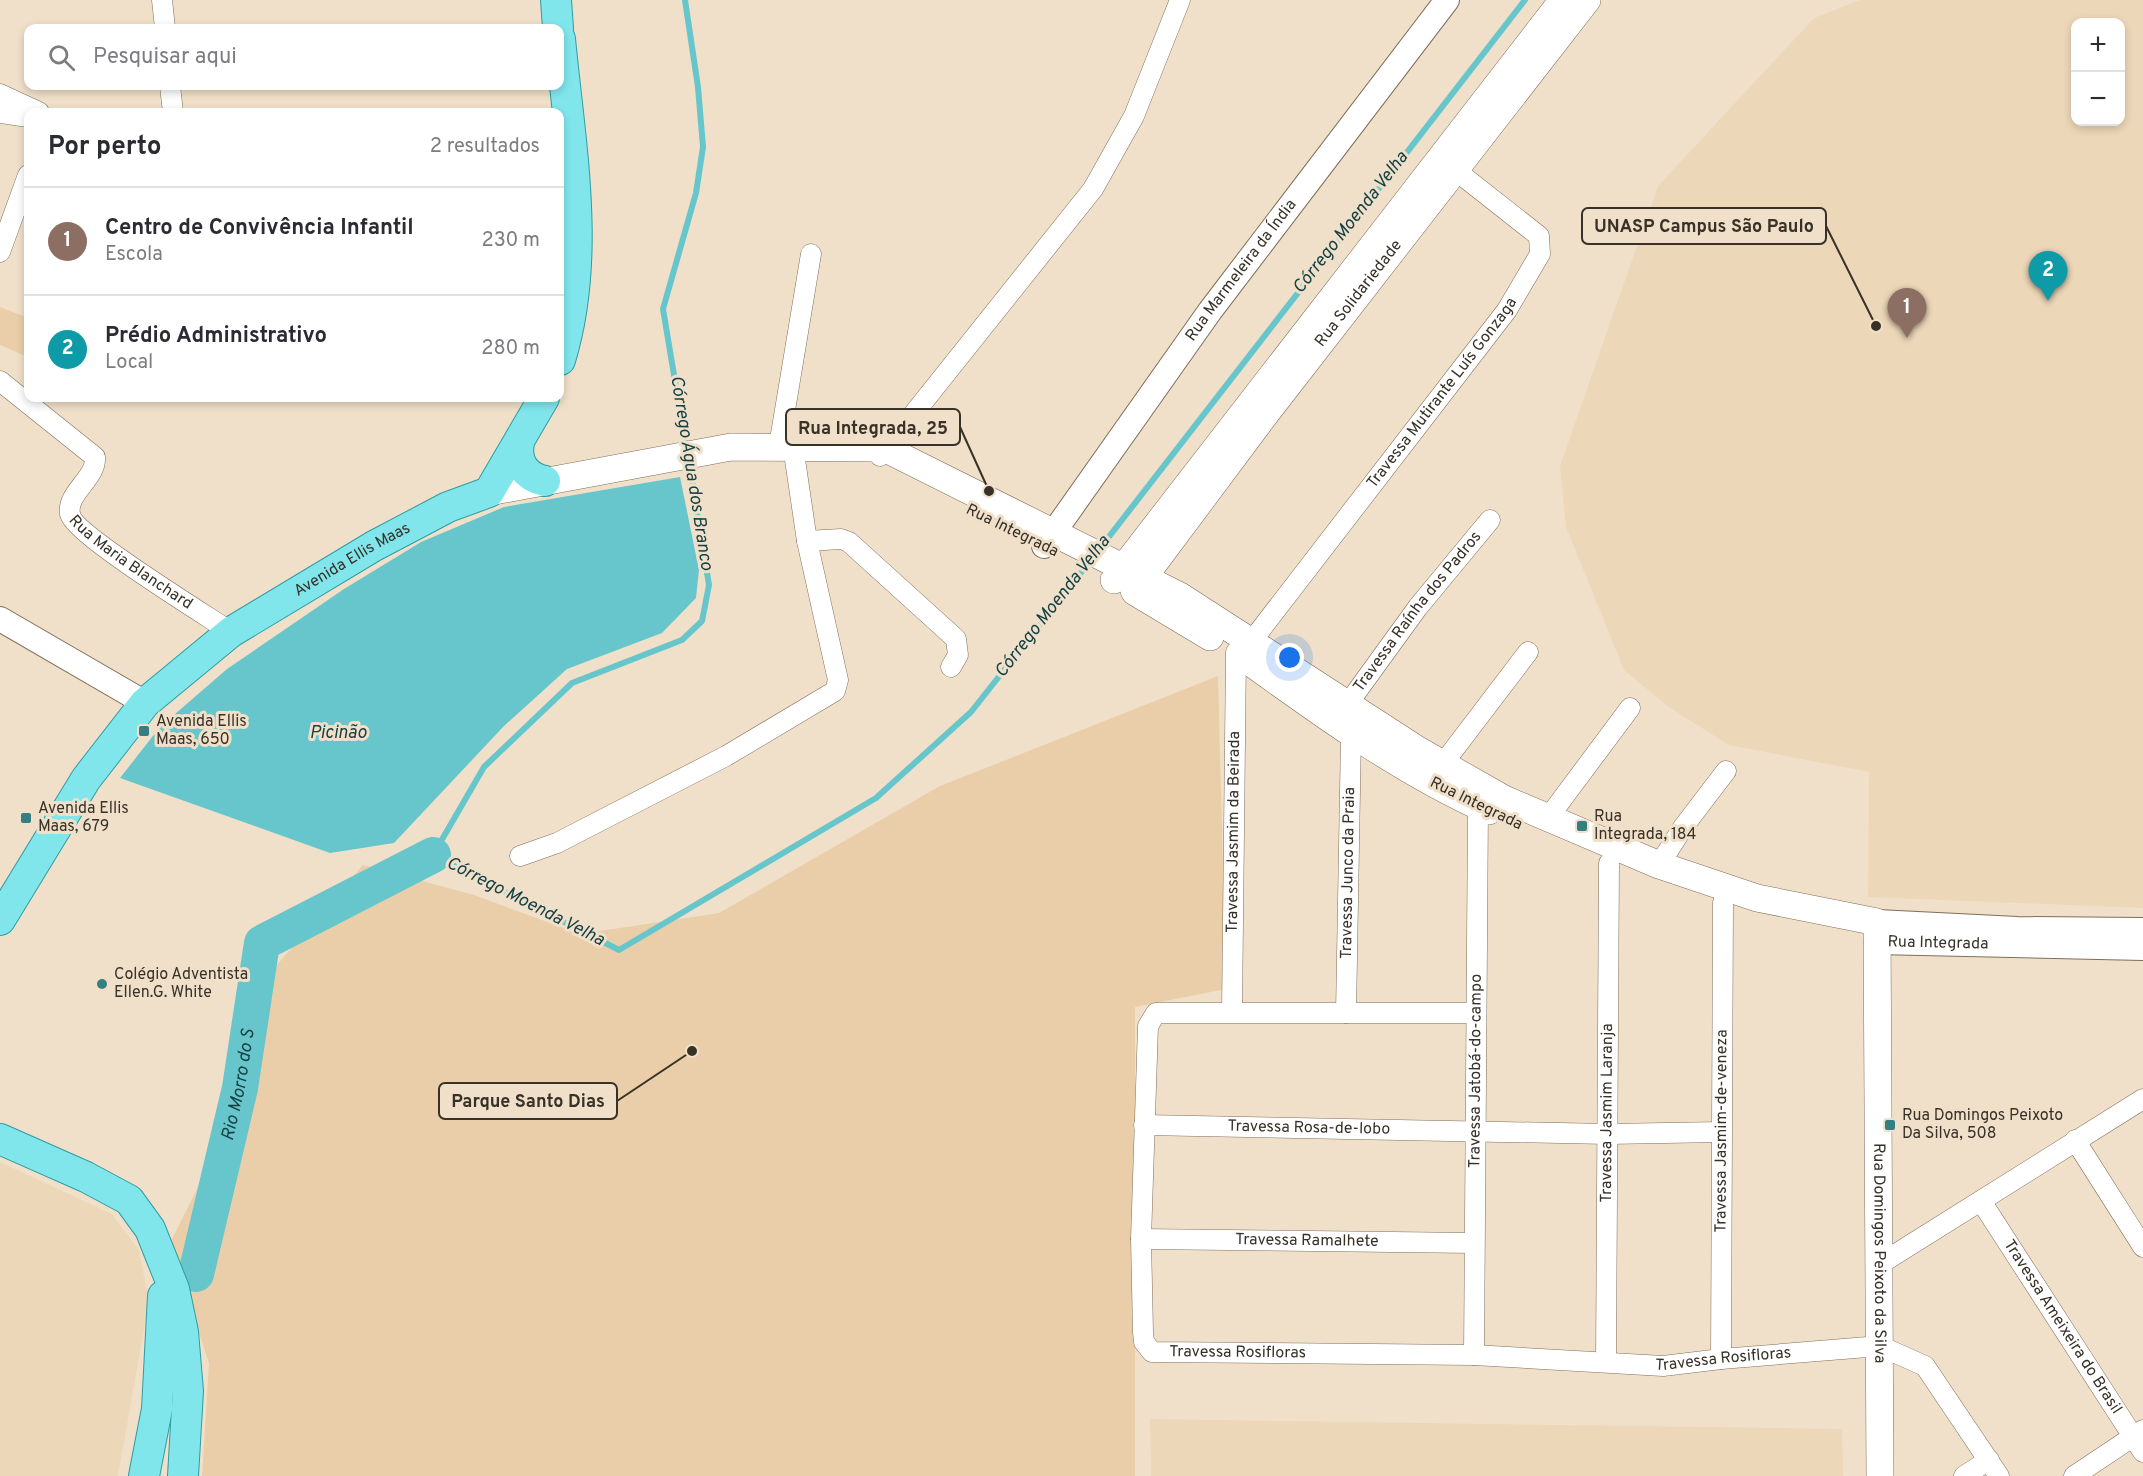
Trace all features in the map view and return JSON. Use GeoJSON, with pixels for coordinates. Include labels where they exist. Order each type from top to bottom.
{"type":"FeatureCollection","features":[{"type":"Feature","properties":{"kind":"main road"},"geometry":{"type":"LineString","coordinates":[[556,0],[558,24]]}},
{"type":"Feature","properties":{"kind":"main road","name":"Rua Solidariedade"},"geometry":{"type":"LineString","coordinates":[[1448,165],[1563,0]]}},
{"type":"Feature","properties":{"kind":"main road","name":"Rua Solidariedade"},"geometry":{"type":"LineString","coordinates":[[1119,575],[1448,165],[1587,0]]}},
{"type":"Feature","properties":{"kind":"main road"},"geometry":{"type":"LineString","coordinates":[[562,90],[563,108]]}},
{"type":"Feature","properties":{"kind":"main road"},"geometry":{"type":"LineString","coordinates":[[564,122],[577,230],[577,279],[564,341]]}},
{"type":"Feature","properties":{"kind":"main road"},"geometry":{"type":"LineString","coordinates":[[489,492],[542,402]]}},
{"type":"Feature","properties":{"kind":"main road"},"geometry":{"type":"LineString","coordinates":[[519,442],[519,458],[523,469],[534,478],[545,481]]}},
{"type":"Feature","properties":{"kind":"main road","name":"Avenida Ellis Maas"},"geometry":{"type":"LineString","coordinates":[[0,920],[86,779],[145,703],[231,632],[374,546],[448,507],[489,492],[545,481],[731,447],[848,446],[882,452]]}},
{"type":"Feature","properties":{"kind":"main road","name":"Rua Integrada"},"geometry":{"type":"LineString","coordinates":[[882,452],[952,502],[1055,543],[1119,575],[1347,705],[1442,765],[1481,798],[1610,863],[1723,902],[1876,932]]}},
{"type":"Feature","properties":{"kind":"main road","name":"Rua Integrada"},"geometry":{"type":"LineString","coordinates":[[1244,647],[1351,735],[1410,772],[1481,798],[1548,818],[1659,865],[1757,898],[1876,932]]}},
{"type":"Feature","properties":{"kind":"main road","name":"Rua Domingos Peixoto da Silva"},"geometry":{"type":"LineString","coordinates":[[1876,932],[1880,1476]]}},
{"type":"Feature","properties":{"kind":"main road"},"geometry":{"type":"LineString","coordinates":[[0,1139],[86,1177],[129,1200],[150,1229],[174,1289],[186,1361],[188,1391],[183,1476]]}},
{"type":"Feature","properties":{"kind":"main road"},"geometry":{"type":"LineString","coordinates":[[144,1476],[157,1410],[161,1370],[164,1260]]}},
{"type":"Feature","properties":{"kind":"street"},"geometry":{"type":"LineString","coordinates":[[162,0],[165,24]]}},
{"type":"Feature","properties":{"kind":"street"},"geometry":{"type":"LineString","coordinates":[[882,452],[1093,189],[1134,116],[1180,0]]}},
{"type":"Feature","properties":{"kind":"street","name":"Rua Marmeleira da Índia"},"geometry":{"type":"LineString","coordinates":[[1055,543],[1210,311],[1447,0]]}},
{"type":"Feature","properties":{"kind":"street"},"geometry":{"type":"LineString","coordinates":[[170,90],[173,108]]}},
{"type":"Feature","properties":{"kind":"street"},"geometry":{"type":"LineString","coordinates":[[0,94],[30,108]]}},
{"type":"Feature","properties":{"kind":"street"},"geometry":{"type":"LineString","coordinates":[[0,113],[24,116]]}},
{"type":"Feature","properties":{"kind":"street","name":"Travessa Mutirante Luís Gonzaga"},"geometry":{"type":"LineString","coordinates":[[1244,647],[1506,310],[1540,254],[1539,236],[1448,165]]}},
{"type":"Feature","properties":{"kind":"street"},"geometry":{"type":"LineString","coordinates":[[0,252],[24,186]]}},
{"type":"Feature","properties":{"kind":"street"},"geometry":{"type":"LineString","coordinates":[[520,856],[557,843],[715,761],[835,691],[838,680],[786,446],[811,254]]}},
{"type":"Feature","properties":{"kind":"street","name":"Rua Maria Blanchard"},"geometry":{"type":"LineString","coordinates":[[0,381],[24,400]]}},
{"type":"Feature","properties":{"kind":"street","name":"Rua Maria Blanchard"},"geometry":{"type":"LineString","coordinates":[[26,402],[95,457],[93,469],[71,503],[69,512],[73,521],[94,540],[231,632]]}},
{"type":"Feature","properties":{"kind":"street","name":"Travessa Raínha dos Padros"},"geometry":{"type":"LineString","coordinates":[[1347,705],[1418,608],[1490,520]]}},
{"type":"Feature","properties":{"kind":"street"},"geometry":{"type":"LineString","coordinates":[[807,541],[841,539],[849,542],[956,639],[958,655],[951,667]]}},
{"type":"Feature","properties":{"kind":"street"},"geometry":{"type":"LineString","coordinates":[[0,619],[145,703]]}},
{"type":"Feature","properties":{"kind":"street","name":"Travessa Jasmim da Beirada"},"geometry":{"type":"LineString","coordinates":[[1232,1012],[1244,647]]}},
{"type":"Feature","properties":{"kind":"street"},"geometry":{"type":"LineString","coordinates":[[1442,765],[1528,652]]}},
{"type":"Feature","properties":{"kind":"street"},"geometry":{"type":"LineString","coordinates":[[1548,818],[1630,708]]}},
{"type":"Feature","properties":{"kind":"street","name":"Travessa Junco da Praia"},"geometry":{"type":"LineString","coordinates":[[1346,1012],[1351,735]]}},
{"type":"Feature","properties":{"kind":"street"},"geometry":{"type":"LineString","coordinates":[[1659,865],[1684,826],[1726,771]]}},
{"type":"Feature","properties":{"kind":"street","name":"Travessa Jatobá-do-campo"},"geometry":{"type":"LineString","coordinates":[[1474,1355],[1476,1013],[1481,798]]}},
{"type":"Feature","properties":{"kind":"street","name":"Travessa Jasmim Laranja"},"geometry":{"type":"LineString","coordinates":[[1606,1362],[1610,863]]}},
{"type":"Feature","properties":{"kind":"street","name":"Travessa Jasmim-de-veneza"},"geometry":{"type":"LineString","coordinates":[[1721,1359],[1723,902]]}},
{"type":"Feature","properties":{"kind":"street","name":"Rua Integrada"},"geometry":{"type":"LineString","coordinates":[[1876,932],[2018,929],[2143,930]]}},
{"type":"Feature","properties":{"kind":"street","name":"Rua Integrada"},"geometry":{"type":"LineString","coordinates":[[1876,932],[2143,948]]}},
{"type":"Feature","properties":{"kind":"street","name":"Travessa Rosifloras"},"geometry":{"type":"LineString","coordinates":[[1476,1013],[1160,1011],[1153,1016],[1148,1026],[1141,1239],[1143,1332],[1144,1342],[1152,1352],[1474,1355],[1663,1366],[1880,1346]]}},
{"type":"Feature","properties":{"kind":"street"},"geometry":{"type":"LineString","coordinates":[[1880,1264],[2143,1099]]}},
{"type":"Feature","properties":{"kind":"street","name":"Travessa Rosa-de-lobo"},"geometry":{"type":"LineString","coordinates":[[1144,1125],[1608,1134],[1721,1131]]}},
{"type":"Feature","properties":{"kind":"street"},"geometry":{"type":"LineString","coordinates":[[2076,1140],[2143,1247]]}},
{"type":"Feature","properties":{"kind":"street","name":"Travessa Ameixeira do Brasil"},"geometry":{"type":"LineString","coordinates":[[1981,1201],[2140,1439]]}},
{"type":"Feature","properties":{"kind":"street","name":"Travessa Ramalhete"},"geometry":{"type":"LineString","coordinates":[[1141,1239],[1474,1243]]}},
{"type":"Feature","properties":{"kind":"street"},"geometry":{"type":"LineString","coordinates":[[1880,1346],[1925,1366],[1994,1468],[1964,1476]]}},
{"type":"Feature","properties":{"kind":"street"},"geometry":{"type":"LineString","coordinates":[[2074,1476],[2140,1439]]}},
{"type":"Feature","properties":{"kind":"shaded area"},"geometry":{"type":"Polygon","coordinates":[[[1860,0],[2143,0],[2143,908],[1868,897],[1869,772],[1729,745],[1670,708],[1624,670],[1566,527],[1560,466],[1658,186],[1814,18],[1860,0]]]}},
{"type":"Feature","properties":{"kind":"shaded area"},"geometry":{"type":"Polygon","coordinates":[[[0,307],[24,316],[24,355],[0,345],[0,307]]]}},
{"type":"Feature","properties":{"kind":"shaded area"},"geometry":{"type":"Polygon","coordinates":[[[1218,676],[1226,989],[1135,1007],[1135,1476],[202,1476],[209,1363],[169,1245],[244,1095],[257,988],[363,865],[474,895],[580,934],[719,913],[940,786],[1218,676]]]}},
{"type":"Feature","properties":{"kind":"shaded area"},"geometry":{"type":"Polygon","coordinates":[[[0,1162],[112,1214],[139,1250],[149,1301],[118,1476],[0,1476],[0,1162]]]}},
{"type":"Feature","properties":{"kind":"shaded area"},"geometry":{"type":"Polygon","coordinates":[[[1150,1419],[1842,1429],[1843,1476],[1151,1476],[1150,1419]]]}},
{"type":"Feature","properties":{"kind":"water","name":"Picinão"},"geometry":{"type":"Polygon","coordinates":[[[680,477],[699,570],[696,598],[662,633],[567,669],[504,726],[394,843],[330,853],[120,778],[160,727],[227,669],[344,589],[421,542],[504,507],[680,477]]]}},
{"type":"Feature","properties":{"kind":"waterway","name":"Córrego Água dos Branco"},"geometry":{"type":"LineString","coordinates":[[685,0],[698,87],[703,147],[696,193],[663,309],[686,447]]}},
{"type":"Feature","properties":{"kind":"waterway","name":"Córrego Moenda Velha"},"geometry":{"type":"LineString","coordinates":[[1101,547],[1525,0]]}},
{"type":"Feature","properties":{"kind":"waterway","name":"Córrego Moenda Velha"},"geometry":{"type":"LineString","coordinates":[[689,460],[709,585],[702,621],[682,640],[572,683],[484,767],[433,855],[619,950],[876,798],[971,712],[1091,560]]}},
{"type":"Feature","properties":{"kind":"waterway","name":"Rio Morro do S"},"geometry":{"type":"LineString","coordinates":[[196,1274],[240,1088],[262,943],[433,855]]}},
{"type":"Feature","properties":{"kind":"place","name":"Prédio Administrativo"},"geometry":{"type":"Point","coordinates":[2048,301]}},
{"type":"Feature","properties":{"kind":"place","name":"UNASP Campus São Paulo"},"geometry":{"type":"Point","coordinates":[1876,326]}},
{"type":"Feature","properties":{"kind":"place","name":"Centro de Convivência Infantil"},"geometry":{"type":"Point","coordinates":[1907,338]}},
{"type":"Feature","properties":{"kind":"place","name":"Rua Integrada, 25"},"geometry":{"type":"Point","coordinates":[989,491]}},
{"type":"Feature","properties":{"kind":"place","name":"Avenida Ellis Maas, 650"},"geometry":{"type":"Point","coordinates":[144,731]}},
{"type":"Feature","properties":{"kind":"place","name":"Avenida Ellis Maas, 679"},"geometry":{"type":"Point","coordinates":[26,818]}},
{"type":"Feature","properties":{"kind":"place","name":"Rua Integrada, 184"},"geometry":{"type":"Point","coordinates":[1582,826]}},
{"type":"Feature","properties":{"kind":"place","name":"Colégio Adventista Ellen.G. White"},"geometry":{"type":"Point","coordinates":[102,984]}},
{"type":"Feature","properties":{"kind":"place","name":"Parque Santo Dias"},"geometry":{"type":"Point","coordinates":[692,1051]}},
{"type":"Feature","properties":{"kind":"place","name":"Rua Domingos Peixoto Da Silva, 508"},"geometry":{"type":"Point","coordinates":[1890,1125]}}]}
